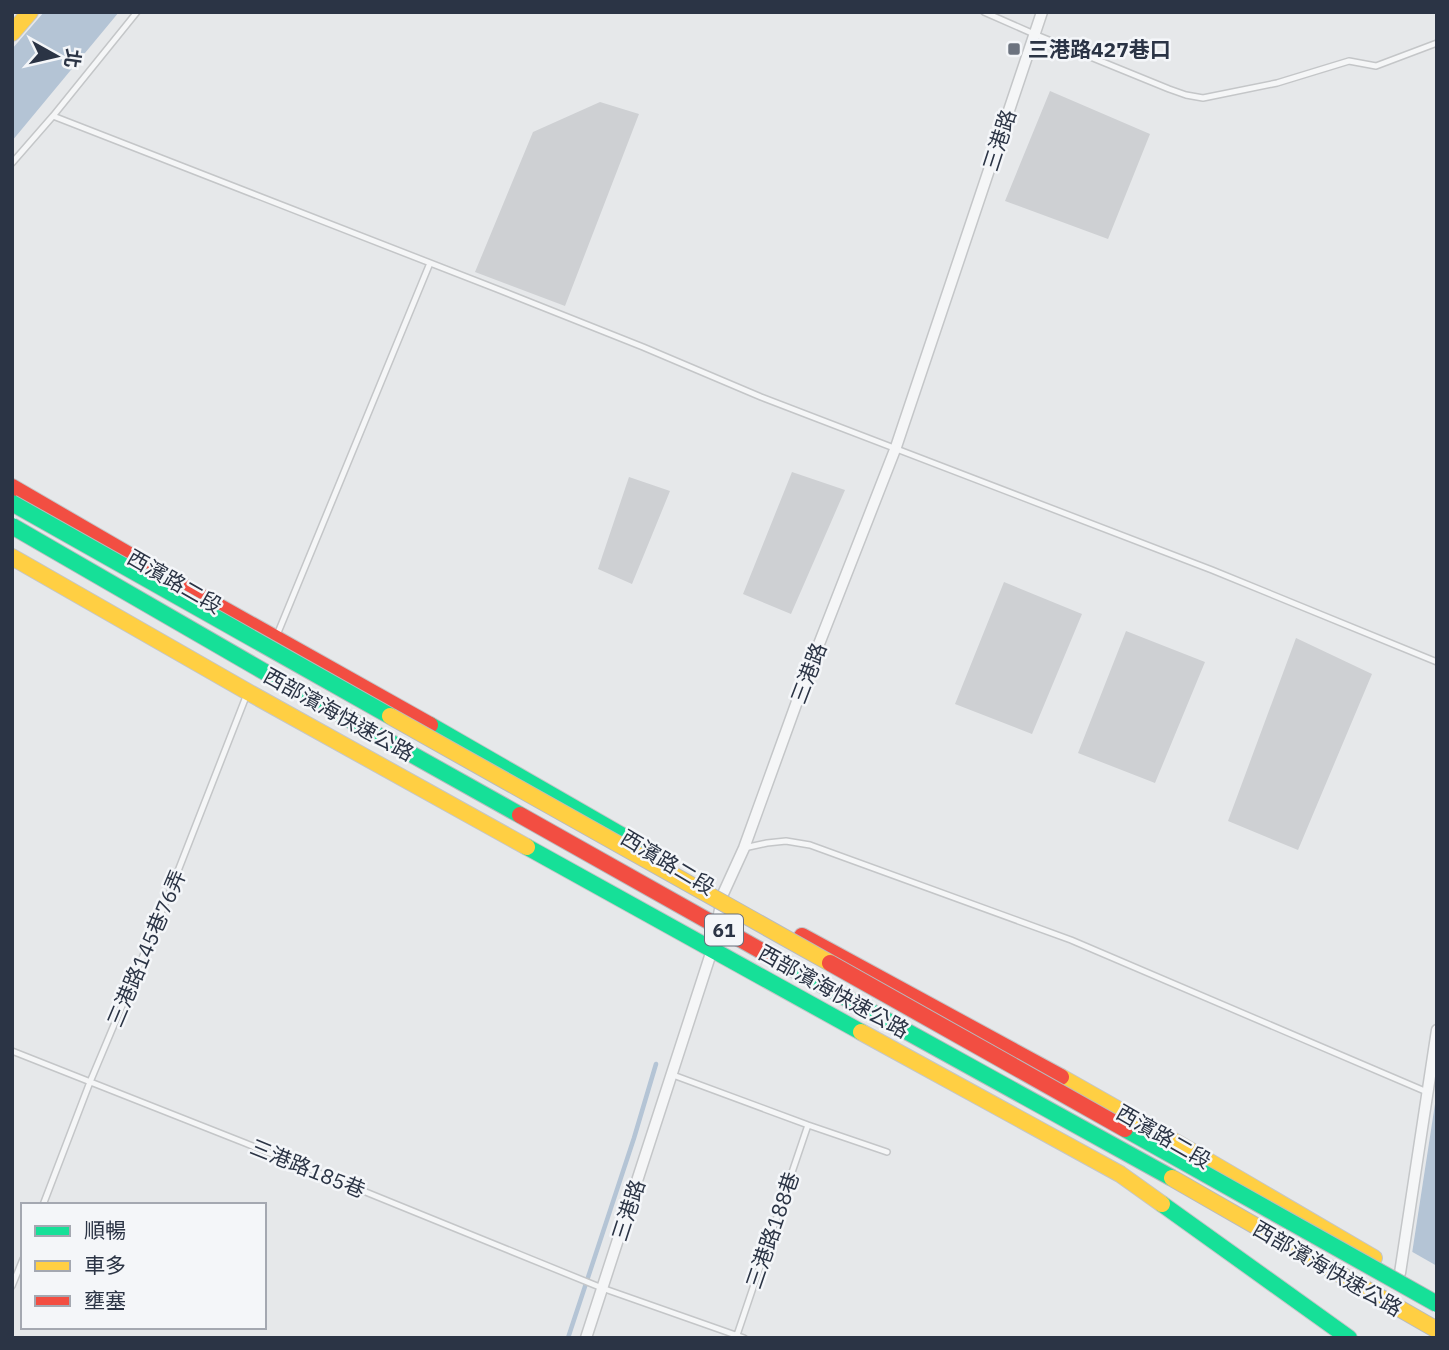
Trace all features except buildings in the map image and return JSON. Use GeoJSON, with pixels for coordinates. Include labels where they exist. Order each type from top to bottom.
{"type":"FeatureCollection","features":[{"type":"Feature","properties":{"kind":"main road"},"geometry":{"type":"LineString","coordinates":[[12,33],[30,12]]}},
{"type":"Feature","properties":{"kind":"main road","name":"西濱路二段"},"geometry":{"type":"LineString","coordinates":[[12,486],[723,894],[1016,1052],[1437,1294]]}},
{"type":"Feature","properties":{"kind":"main road","name":"西部濱海快速公路"},"geometry":{"type":"LineString","coordinates":[[12,503],[1437,1304]]}},
{"type":"Feature","properties":{"kind":"main road","name":"西部濱海快速公路"},"geometry":{"type":"LineString","coordinates":[[12,526],[275,678],[1103,1139],[1437,1330]]}},
{"type":"Feature","properties":{"kind":"main road"},"geometry":{"type":"LineString","coordinates":[[12,557],[248,692],[1121,1174],[1349,1338]]}},
{"type":"Feature","properties":{"kind":"main road"},"geometry":{"type":"LineString","coordinates":[[248,692],[275,638]]}},
{"type":"Feature","properties":{"kind":"street","name":"三港路"},"geometry":{"type":"LineString","coordinates":[[586,1338],[712,950],[723,894],[744,848],[803,685],[896,447],[1042,12]]}},
{"type":"Feature","properties":{"kind":"street"},"geometry":{"type":"LineString","coordinates":[[1400,1273],[1437,1030]]}},
{"type":"Feature","properties":{"kind":"lane"},"geometry":{"type":"LineString","coordinates":[[12,163],[137,12]]}},
{"type":"Feature","properties":{"kind":"lane"},"geometry":{"type":"LineString","coordinates":[[985,12],[1178,92],[1203,98],[1277,83],[1349,61],[1376,66],[1437,43]]}},
{"type":"Feature","properties":{"kind":"lane"},"geometry":{"type":"LineString","coordinates":[[53,116],[430,262],[761,397],[1212,570],[1437,662]]}},
{"type":"Feature","properties":{"kind":"lane"},"geometry":{"type":"LineString","coordinates":[[275,638],[430,262]]}},
{"type":"Feature","properties":{"kind":"lane","name":"三港路145巷76弄"},"geometry":{"type":"LineString","coordinates":[[44,1203],[248,692]]}},
{"type":"Feature","properties":{"kind":"lane"},"geometry":{"type":"LineString","coordinates":[[744,848],[786,841],[810,845],[1071,940],[1428,1092]]}},
{"type":"Feature","properties":{"kind":"lane","name":"三港路185巷"},"geometry":{"type":"LineString","coordinates":[[12,1051],[603,1288],[741,1336]]}},
{"type":"Feature","properties":{"kind":"lane"},"geometry":{"type":"LineString","coordinates":[[672,1074],[887,1152]]}},
{"type":"Feature","properties":{"kind":"lane","name":"三港路188巷"},"geometry":{"type":"LineString","coordinates":[[741,1336],[808,1125]]}},
{"type":"Feature","properties":{"kind":"lane"},"geometry":{"type":"LineString","coordinates":[[12,1286],[21,1264]]}},
{"type":"Feature","properties":{"kind":"water"},"geometry":{"type":"Polygon","coordinates":[[[44,12],[119,12],[12,141],[12,49],[44,12]]]}},
{"type":"Feature","properties":{"kind":"water"},"geometry":{"type":"Polygon","coordinates":[[[1437,1091],[1437,1338],[1399,1338],[1437,1091]]]}},
{"type":"Feature","properties":{"kind":"pier"},"geometry":{"type":"Polygon","coordinates":[[[1409,1250],[1437,1266],[1437,1338],[1395,1338],[1409,1250]]]}},
{"type":"Feature","properties":{"kind":"waterway"},"geometry":{"type":"LineString","coordinates":[[568,1338],[656,1064]]}},
{"type":"Feature","properties":{"kind":"traffic: fast"},"geometry":{"type":"LineString","coordinates":[[12,503],[390,716]]}},
{"type":"Feature","properties":{"kind":"traffic: fast"},"geometry":{"type":"LineString","coordinates":[[12,526],[520,815]]}},
{"type":"Feature","properties":{"kind":"traffic: fast"},"geometry":{"type":"LineString","coordinates":[[430,725],[642,847]]}},
{"type":"Feature","properties":{"kind":"traffic: fast"},"geometry":{"type":"LineString","coordinates":[[527,847],[861,1032]]}},
{"type":"Feature","properties":{"kind":"traffic: fast"},"geometry":{"type":"LineString","coordinates":[[790,967],[1172,1178]]}},
{"type":"Feature","properties":{"kind":"traffic: fast"},"geometry":{"type":"LineString","coordinates":[[1125,1129],[1437,1304]]}},
{"type":"Feature","properties":{"kind":"traffic: fast"},"geometry":{"type":"LineString","coordinates":[[1162,1204],[1349,1338]]}},
{"type":"Feature","properties":{"kind":"traffic: slow"},"geometry":{"type":"LineString","coordinates":[[12,33],[30,12]]}},
{"type":"Feature","properties":{"kind":"traffic: slow"},"geometry":{"type":"LineString","coordinates":[[12,557],[527,847]]}},
{"type":"Feature","properties":{"kind":"traffic: slow"},"geometry":{"type":"LineString","coordinates":[[390,716],[830,963]]}},
{"type":"Feature","properties":{"kind":"traffic: slow"},"geometry":{"type":"LineString","coordinates":[[861,1032],[1120,1174],[1162,1204]]}},
{"type":"Feature","properties":{"kind":"traffic: slow"},"geometry":{"type":"LineString","coordinates":[[1061,1077],[1374,1258]]}},
{"type":"Feature","properties":{"kind":"traffic: slow"},"geometry":{"type":"LineString","coordinates":[[1172,1178],[1437,1330]]}},
{"type":"Feature","properties":{"kind":"traffic: jam"},"geometry":{"type":"LineString","coordinates":[[12,487],[430,725]]}},
{"type":"Feature","properties":{"kind":"traffic: jam"},"geometry":{"type":"LineString","coordinates":[[520,815],[790,967]]}},
{"type":"Feature","properties":{"kind":"traffic: jam"},"geometry":{"type":"LineString","coordinates":[[802,936],[1061,1077]]}},
{"type":"Feature","properties":{"kind":"traffic: jam"},"geometry":{"type":"LineString","coordinates":[[830,963],[1125,1129]]}},
{"type":"Feature","properties":{"kind":"place","name":"三港路427巷口"},"geometry":{"type":"Point","coordinates":[1014,49]}}]}
